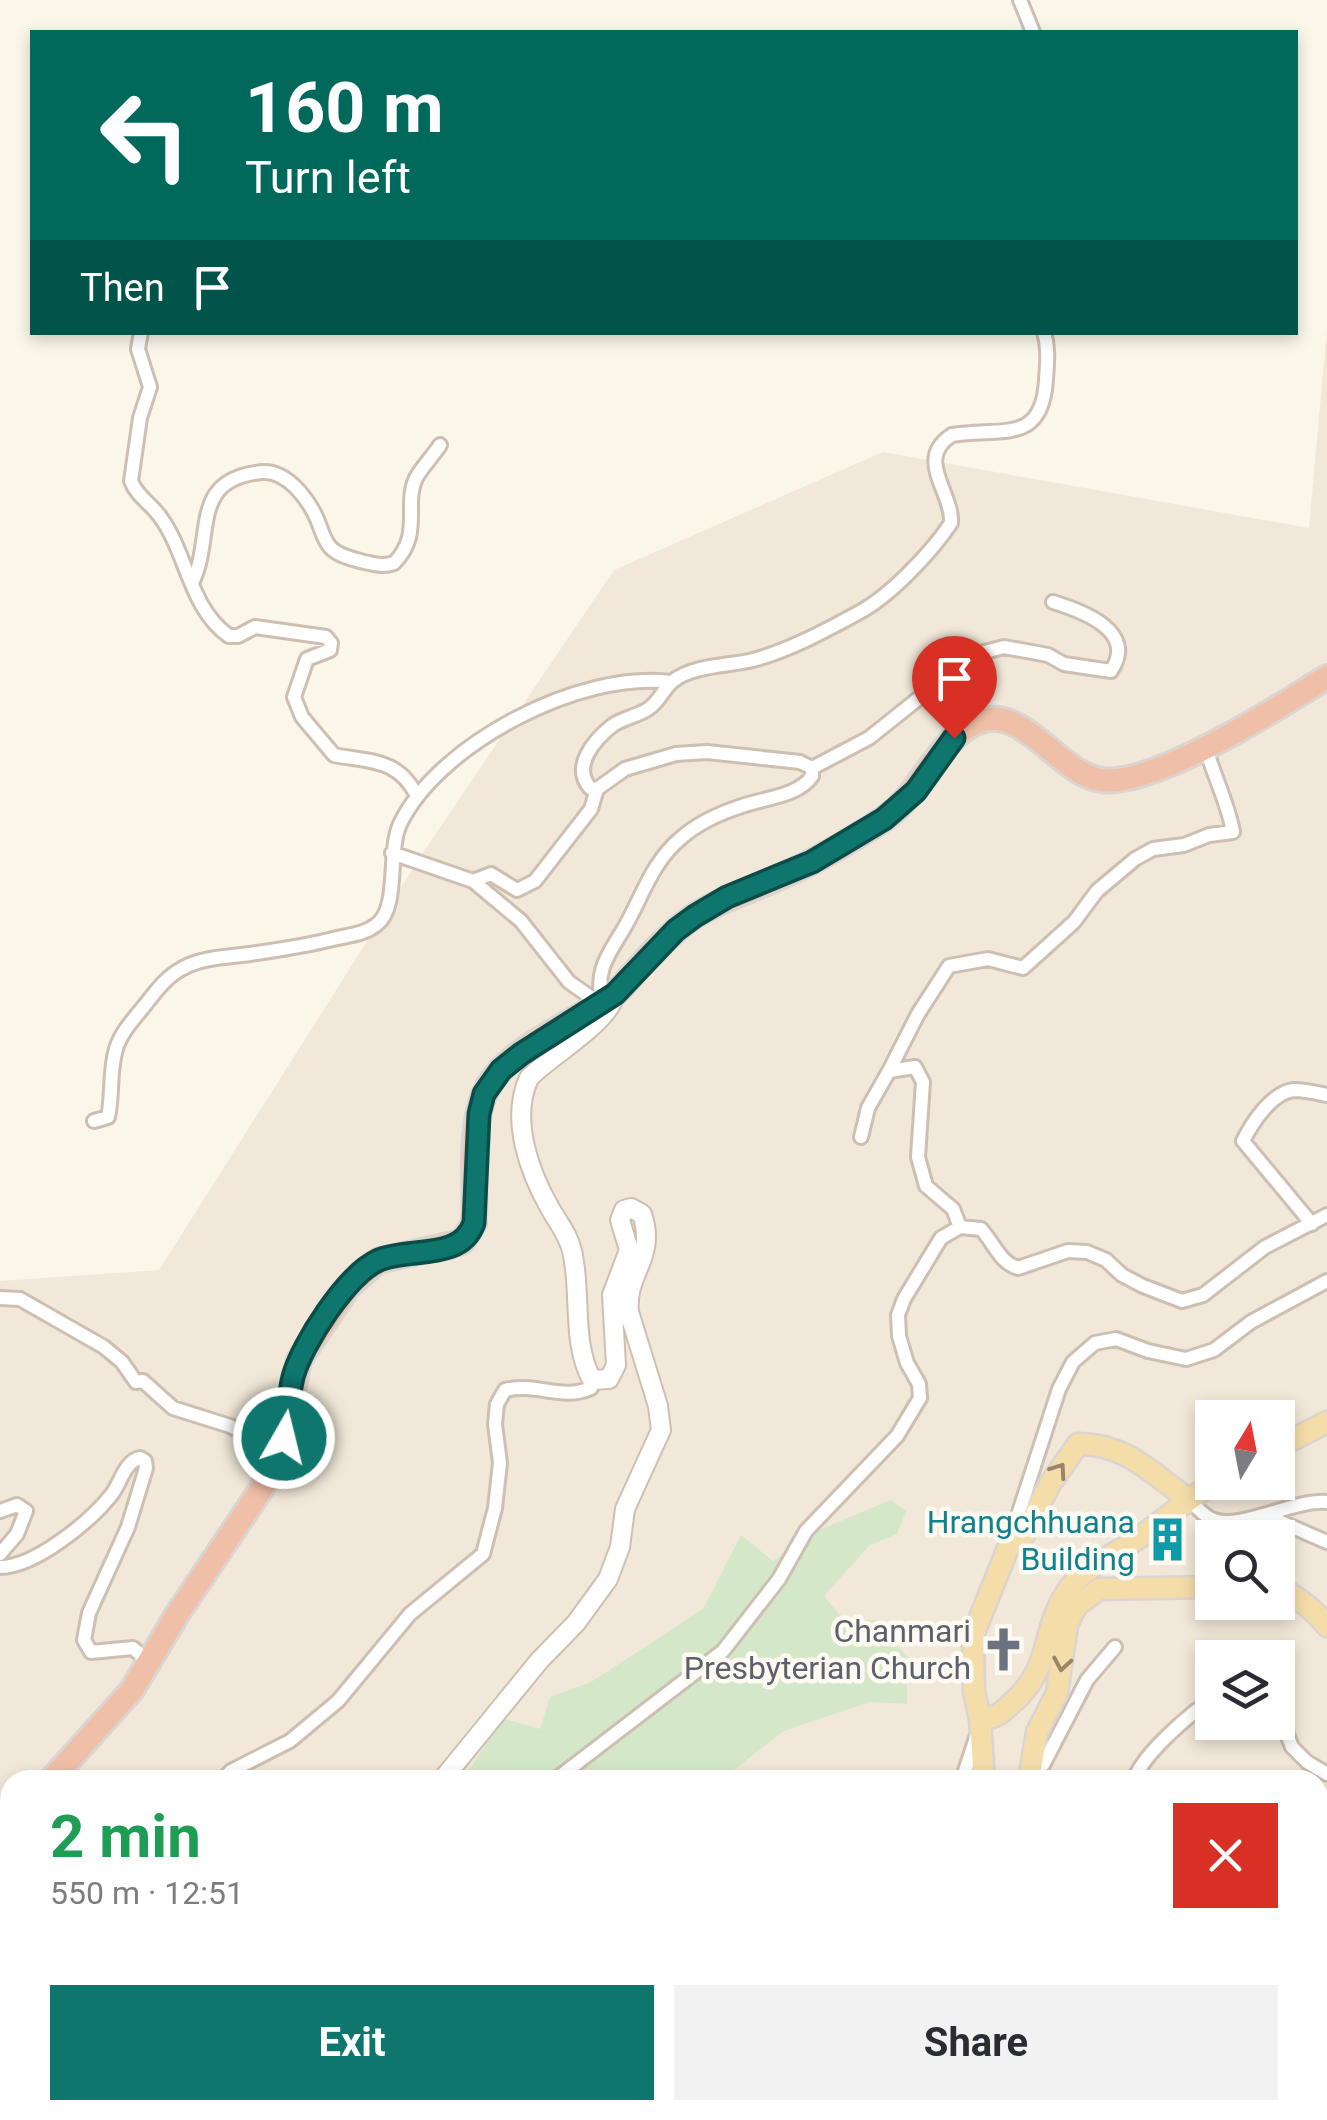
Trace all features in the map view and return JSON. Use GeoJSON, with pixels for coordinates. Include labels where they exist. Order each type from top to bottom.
{"type":"FeatureCollection","features":[{"type":"Feature","properties":{"kind":"highway"},"geometry":{"type":"LineString","coordinates":[[61,1770],[111,1717],[262,1488],[279,1452],[299,1360],[348,1286],[378,1261],[452,1246],[468,1236],[474,1223],[479,1114],[489,1084],[521,1054],[605,999],[695,916],[727,897],[812,862],[902,806],[968,725],[990,718],[1007,722],[1028,732],[1070,766],[1102,780],[1118,780],[1206,748],[1327,678]]}},
{"type":"Feature","properties":{"kind":"main road"},"geometry":{"type":"LineString","coordinates":[[1295,1438],[1327,1422]]}},
{"type":"Feature","properties":{"kind":"main road"},"geometry":{"type":"LineString","coordinates":[[983,1770],[981,1723],[974,1692],[973,1635],[1008,1548],[1024,1534],[1050,1484],[1078,1444],[1098,1444],[1128,1454],[1188,1498]]}},
{"type":"Feature","properties":{"kind":"main road"},"geometry":{"type":"LineString","coordinates":[[981,1723],[996,1718],[1028,1689],[1044,1661],[1049,1631],[1067,1591],[1090,1568],[1137,1540],[1195,1494]]}},
{"type":"Feature","properties":{"kind":"main road"},"geometry":{"type":"LineString","coordinates":[[1030,1770],[1037,1732],[1056,1694],[1067,1625],[1076,1606],[1099,1589],[1195,1587]]}},
{"type":"Feature","properties":{"kind":"main road"},"geometry":{"type":"LineString","coordinates":[[1295,1596],[1327,1626]]}},
{"type":"Feature","properties":{"kind":"street"},"geometry":{"type":"LineString","coordinates":[[1020,0],[1031,30]]}},
{"type":"Feature","properties":{"kind":"street"},"geometry":{"type":"LineString","coordinates":[[141,335],[138,349],[150,388],[140,418],[131,480],[135,490],[162,519],[204,608],[229,636],[254,628],[326,637],[331,642],[330,650],[312,655],[302,669],[294,697],[298,710],[326,750],[334,755],[382,763],[408,777],[417,796]]}},
{"type":"Feature","properties":{"kind":"street"},"geometry":{"type":"LineString","coordinates":[[94,1121],[108,1116],[108,1088],[117,1044],[171,976],[185,966],[298,948],[362,933],[378,924],[390,894],[392,853],[400,824],[433,779],[494,732],[529,710],[613,684],[670,682],[782,650],[863,611],[909,572],[951,523],[948,502],[934,470],[942,441],[952,435],[1024,427],[1036,420],[1045,397],[1048,347],[1045,335]]}},
{"type":"Feature","properties":{"kind":"street"},"geometry":{"type":"LineString","coordinates":[[192,583],[200,561],[206,516],[215,494],[232,479],[266,471],[296,489],[333,550],[379,565],[394,563],[406,548],[411,530],[415,482],[440,445]]}},
{"type":"Feature","properties":{"kind":"street"},"geometry":{"type":"LineString","coordinates":[[812,768],[869,738],[972,656],[1004,648],[1048,655],[1064,664],[1112,671],[1118,661],[1119,646],[1108,628],[1087,613],[1053,602]]}},
{"type":"Feature","properties":{"kind":"street"},"geometry":{"type":"LineString","coordinates":[[597,789],[590,788],[582,772],[583,761],[594,743],[615,724],[661,699],[670,682]]}},
{"type":"Feature","properties":{"kind":"street"},"geometry":{"type":"LineString","coordinates":[[861,1137],[868,1108],[918,1014],[949,966],[988,959],[1023,968],[1074,922],[1097,890],[1134,859],[1153,849],[1184,846],[1209,835],[1234,832],[1206,748]]}},
{"type":"Feature","properties":{"kind":"street"},"geometry":{"type":"LineString","coordinates":[[473,881],[491,874],[518,890],[534,881],[591,808],[597,789],[625,769],[676,754],[706,752],[800,762],[812,768]]}},
{"type":"Feature","properties":{"kind":"street"},"geometry":{"type":"LineString","coordinates":[[605,999],[602,964],[646,881],[669,850],[680,838],[715,816],[798,790],[812,776],[812,768]]}},
{"type":"Feature","properties":{"kind":"street"},"geometry":{"type":"LineString","coordinates":[[233,1770],[290,1741],[338,1701],[410,1614],[482,1554],[495,1508],[500,1464],[495,1424],[497,1404],[505,1390],[523,1385],[575,1393],[591,1388],[572,1251],[536,1176],[523,1137],[520,1106],[529,1078],[604,1017],[615,1001],[568,982],[520,922],[473,881],[392,853]]}},
{"type":"Feature","properties":{"kind":"street"},"geometry":{"type":"LineString","coordinates":[[889,1072],[908,1066],[920,1073],[918,1157],[926,1186],[952,1209],[960,1227]]}},
{"type":"Feature","properties":{"kind":"street"},"geometry":{"type":"LineString","coordinates":[[1312,1224],[1243,1141],[1252,1125],[1280,1095],[1292,1090],[1327,1095]]}},
{"type":"Feature","properties":{"kind":"street"},"geometry":{"type":"LineString","coordinates":[[450,1770],[539,1661],[576,1624],[608,1579],[620,1548],[625,1510],[661,1430],[658,1406],[629,1312],[628,1295],[645,1255],[649,1234],[642,1214],[636,1209],[624,1210],[620,1220],[629,1250],[612,1295],[616,1365],[608,1378],[592,1380]]}},
{"type":"Feature","properties":{"kind":"street"},"geometry":{"type":"LineString","coordinates":[[568,1770],[722,1651],[780,1579],[806,1531],[897,1436],[920,1398],[919,1384],[898,1336],[898,1315],[924,1262],[941,1238],[960,1227],[981,1229],[1008,1265],[1028,1266],[1068,1251],[1086,1252],[1106,1260],[1122,1275],[1143,1286],[1182,1301],[1203,1295],[1265,1248],[1327,1214]]}},
{"type":"Feature","properties":{"kind":"street"},"geometry":{"type":"LineString","coordinates":[[1008,1548],[1059,1389],[1073,1362],[1096,1343],[1116,1339],[1186,1360],[1214,1350],[1251,1322],[1327,1282]]}},
{"type":"Feature","properties":{"kind":"street"},"geometry":{"type":"LineString","coordinates":[[0,1298],[20,1299],[104,1347],[122,1362],[136,1382],[143,1381],[173,1408],[230,1426],[279,1452]]}},
{"type":"Feature","properties":{"kind":"street"},"geometry":{"type":"LineString","coordinates":[[0,1566],[29,1559],[68,1535],[110,1496],[134,1458],[144,1461],[146,1468],[128,1527],[90,1613],[84,1640],[91,1652],[134,1648],[142,1656],[144,1670]]}},
{"type":"Feature","properties":{"kind":"street"},"geometry":{"type":"LineString","coordinates":[[1188,1498],[1214,1520],[1266,1516],[1296,1504],[1327,1502]]}},
{"type":"Feature","properties":{"kind":"street"},"geometry":{"type":"LineString","coordinates":[[0,1511],[17,1504],[26,1511],[16,1534],[0,1554]]}},
{"type":"Feature","properties":{"kind":"street"},"geometry":{"type":"LineString","coordinates":[[1266,1516],[1327,1542]]}},
{"type":"Feature","properties":{"kind":"street"},"geometry":{"type":"LineString","coordinates":[[1037,1770],[1087,1680],[1115,1646]]}},
{"type":"Feature","properties":{"kind":"street"},"geometry":{"type":"LineString","coordinates":[[1138,1770],[1195,1712]]}},
{"type":"Feature","properties":{"kind":"street"},"geometry":{"type":"LineString","coordinates":[[965,1770],[981,1723]]}},
{"type":"Feature","properties":{"kind":"street"},"geometry":{"type":"LineString","coordinates":[[1289,1740],[1306,1762],[1320,1770]]}},
{"type":"Feature","properties":{"kind":"shaded area"},"geometry":{"type":"Polygon","coordinates":[[[1327,328],[1327,1770],[0,1770],[0,1281],[159,1270],[426,848],[614,570],[883,452],[1309,528],[1327,328]]]}},
{"type":"Feature","properties":{"kind":"green space"},"geometry":{"type":"Polygon","coordinates":[[[891,1500],[906,1511],[897,1534],[869,1546],[824,1596],[844,1620],[876,1620],[907,1657],[907,1704],[870,1702],[784,1731],[734,1770],[469,1770],[502,1718],[540,1729],[550,1697],[591,1682],[703,1609],[741,1535],[773,1561],[819,1530],[891,1500]]]}},
{"type":"Feature","properties":{"kind":"place","name":"Hrangchhuana Building"},"geometry":{"type":"Point","coordinates":[1168,1540]}},
{"type":"Feature","properties":{"kind":"place","name":"Chanmari Presbyterian Church"},"geometry":{"type":"Point","coordinates":[1004,1649]}},
{"type":"Feature","properties":{"kind":"route"},"geometry":{"type":"LineString","coordinates":[[284,1438],[299,1360],[348,1286],[378,1261],[452,1246],[468,1236],[474,1223],[479,1114],[484,1094],[501,1070],[615,994],[676,930],[695,916],[727,897],[812,862],[902,806],[954,738]]}}]}
